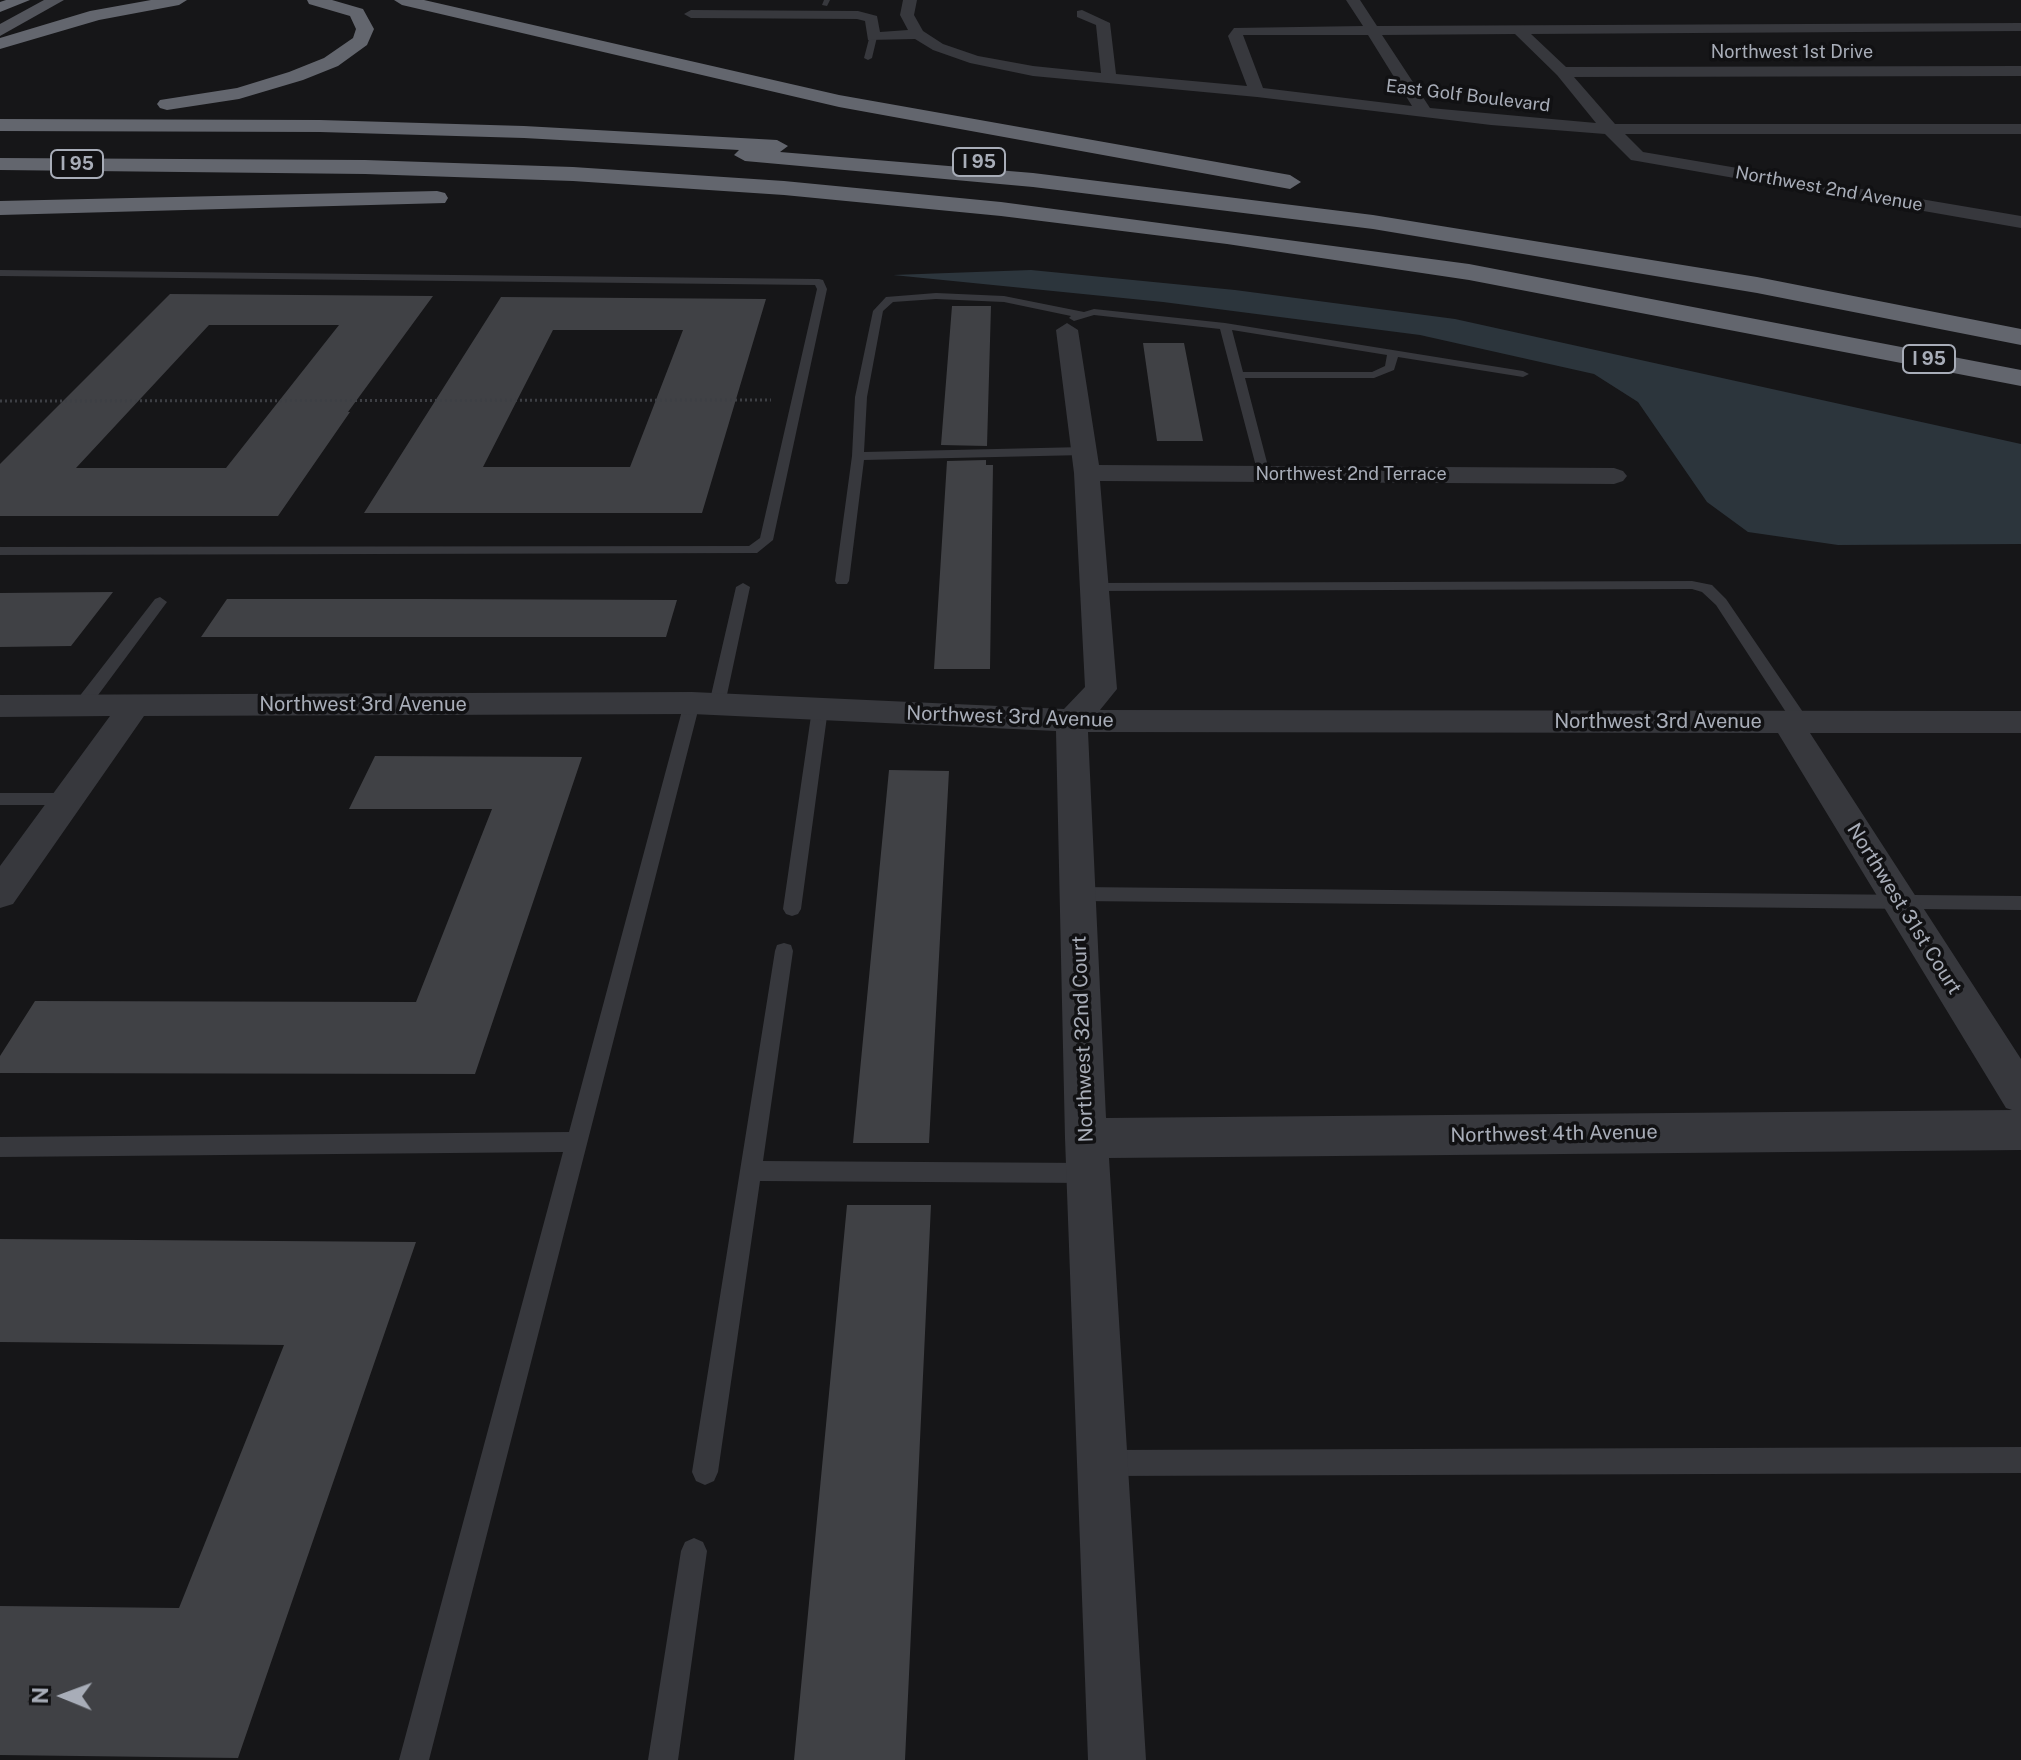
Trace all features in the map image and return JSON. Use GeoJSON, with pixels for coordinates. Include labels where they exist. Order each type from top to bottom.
{"type":"FeatureCollection","features":[{"type":"Feature","properties":{"kind":"highway"},"geometry":{"type":"LineString","coordinates":[[0,7],[22,0]]}},
{"type":"Feature","properties":{"kind":"highway"},"geometry":{"type":"LineString","coordinates":[[0,44],[87,17],[179,0]]}},
{"type":"Feature","properties":{"kind":"highway"},"geometry":{"type":"LineString","coordinates":[[0,110],[101,110],[162,105],[239,93],[296,76],[341,56],[364,35],[363,23],[357,13],[315,0]]}},
{"type":"Feature","properties":{"kind":"highway"},"geometry":{"type":"LineString","coordinates":[[402,0],[839,101],[1304,185]]}},
{"type":"Feature","properties":{"kind":"highway","name":"I 95"},"geometry":{"type":"LineString","coordinates":[[0,125],[320,126],[524,132],[726,142],[955,160],[1185,184],[1431,217],[1666,255],[2021,321]]}},
{"type":"Feature","properties":{"kind":"highway"},"geometry":{"type":"LineString","coordinates":[[0,135],[310,137],[558,144],[793,158],[1033,180],[1257,206],[1492,240],[1772,288],[2021,337]]}},
{"type":"Feature","properties":{"kind":"highway"},"geometry":{"type":"LineString","coordinates":[[0,153],[360,155],[552,162],[792,177],[1009,197],[1233,223],[1474,259],[1739,305],[2021,361]]}},
{"type":"Feature","properties":{"kind":"highway","name":"I 95"},"geometry":{"type":"LineString","coordinates":[[0,164],[469,170],[649,179],[893,198],[1128,223],[1439,268],[2021,378]]}},
{"type":"Feature","properties":{"kind":"highway"},"geometry":{"type":"LineString","coordinates":[[0,181],[409,185],[663,198],[689,204],[1011,232],[1329,272],[1470,291],[1790,346],[1836,341]]}},
{"type":"Feature","properties":{"kind":"highway"},"geometry":{"type":"LineString","coordinates":[[0,208],[393,197],[456,199]]}},
{"type":"Feature","properties":{"kind":"highway"},"geometry":{"type":"LineString","coordinates":[[1826,276],[1948,307]]}},
{"type":"Feature","properties":{"kind":"main road"},"geometry":{"type":"LineString","coordinates":[[0,7],[13,0]]}},
{"type":"Feature","properties":{"kind":"main road"},"geometry":{"type":"LineString","coordinates":[[0,31],[56,0]]}},
{"type":"Feature","properties":{"kind":"street"},"geometry":{"type":"LineString","coordinates":[[691,14],[858,15],[872,19],[873,37],[918,34],[907,15],[910,0]]}},
{"type":"Feature","properties":{"kind":"street"},"geometry":{"type":"LineString","coordinates":[[1353,0],[1423,110]]}},
{"type":"Feature","properties":{"kind":"street"},"geometry":{"type":"LineString","coordinates":[[1082,14],[1103,23],[1109,77]]}},
{"type":"Feature","properties":{"kind":"street"},"geometry":{"type":"LineString","coordinates":[[1257,92],[1235,36],[1239,31],[2021,27]]}},
{"type":"Feature","properties":{"kind":"street"},"geometry":{"type":"LineString","coordinates":[[1517,28],[1562,72],[1610,129]]}},
{"type":"Feature","properties":{"kind":"street","name":"East Golf Boulevard"},"geometry":{"type":"LineString","coordinates":[[918,34],[938,47],[975,60],[1033,71],[1257,92],[1491,120],[1610,129],[2021,129]]}},
{"type":"Feature","properties":{"kind":"street","name":"Northwest 1st Drive"},"geometry":{"type":"LineString","coordinates":[[1562,72],[2021,71]]}},
{"type":"Feature","properties":{"kind":"street","name":"Northwest 2nd Avenue"},"geometry":{"type":"LineString","coordinates":[[1610,129],[1637,156],[2021,222]]}},
{"type":"Feature","properties":{"kind":"street"},"geometry":{"type":"LineString","coordinates":[[1072,721],[1101,689],[1076,322]]}},
{"type":"Feature","properties":{"kind":"street","name":"Northwest 2nd Terrace"},"geometry":{"type":"LineString","coordinates":[[1086,462],[1264,474],[1614,476]]}},
{"type":"Feature","properties":{"kind":"street","name":"Northwest 3rd Avenue"},"geometry":{"type":"LineString","coordinates":[[0,706],[704,704],[1072,721],[2021,722]]}},
{"type":"Feature","properties":{"kind":"street"},"geometry":{"type":"LineString","coordinates":[[3,886],[135,706]]}},
{"type":"Feature","properties":{"kind":"street","name":"Northwest 32nd Court"},"geometry":{"type":"LineString","coordinates":[[1072,721],[1087,1156],[1117,1760]]}},
{"type":"Feature","properties":{"kind":"street","name":"Northwest 31st Court"},"geometry":{"type":"LineString","coordinates":[[1794,722],[1901,904],[2021,1095]]}},
{"type":"Feature","properties":{"kind":"street","name":"Northwest 4th Avenue"},"geometry":{"type":"LineString","coordinates":[[1087,1156],[2021,1130]]}},
{"type":"Feature","properties":{"kind":"lane"},"geometry":{"type":"LineString","coordinates":[[868,58],[873,37]]}},
{"type":"Feature","properties":{"kind":"lane"},"geometry":{"type":"LineString","coordinates":[[0,273],[819,282],[822,289],[766,540],[752,550],[0,551]]}},
{"type":"Feature","properties":{"kind":"lane"},"geometry":{"type":"LineString","coordinates":[[842,581],[858,456],[861,397],[878,311],[890,299],[936,296],[1004,299],[1076,322],[1094,312],[1225,326],[1523,374]]}},
{"type":"Feature","properties":{"kind":"lane"},"geometry":{"type":"LineString","coordinates":[[1225,326],[1264,474]]}},
{"type":"Feature","properties":{"kind":"lane"},"geometry":{"type":"LineString","coordinates":[[1238,375],[1374,375],[1390,368],[1393,353]]}},
{"type":"Feature","properties":{"kind":"lane"},"geometry":{"type":"LineString","coordinates":[[858,456],[1086,462]]}},
{"type":"Feature","properties":{"kind":"lane"},"geometry":{"type":"LineString","coordinates":[[1094,587],[1692,585],[1707,588],[1721,602],[1794,722]]}},
{"type":"Feature","properties":{"kind":"lane"},"geometry":{"type":"LineString","coordinates":[[414,1760],[577,1142],[704,704],[743,587]]}},
{"type":"Feature","properties":{"kind":"lane"},"geometry":{"type":"LineString","coordinates":[[81,706],[160,602]]}},
{"type":"Feature","properties":{"kind":"lane"},"geometry":{"type":"LineString","coordinates":[[792,909],[820,709]]}},
{"type":"Feature","properties":{"kind":"lane"},"geometry":{"type":"LineString","coordinates":[[0,799],[68,799]]}},
{"type":"Feature","properties":{"kind":"lane"},"geometry":{"type":"LineString","coordinates":[[1078,894],[2021,903]]}},
{"type":"Feature","properties":{"kind":"lane"},"geometry":{"type":"LineString","coordinates":[[705,1472],[784,951]]}},
{"type":"Feature","properties":{"kind":"lane"},"geometry":{"type":"LineString","coordinates":[[0,1147],[577,1142]]}},
{"type":"Feature","properties":{"kind":"lane"},"geometry":{"type":"LineString","coordinates":[[752,1171],[1087,1156]]}},
{"type":"Feature","properties":{"kind":"lane"},"geometry":{"type":"LineString","coordinates":[[1102,1463],[2021,1460]]}},
{"type":"Feature","properties":{"kind":"lane"},"geometry":{"type":"LineString","coordinates":[[663,1760],[694,1551]]}},
{"type":"Feature","properties":{"kind":"path"},"geometry":{"type":"LineString","coordinates":[[0,401],[797,400]]}},
{"type":"Feature","properties":{"kind":"shaded area"},"geometry":{"type":"Polygon","coordinates":[[[1031,270],[1235,290],[1455,319],[2021,444],[2021,544],[1838,545],[1748,532],[1707,502],[1638,402],[1594,374],[1420,335],[1163,302],[893,275],[1031,270]]]}},
{"type":"Feature","properties":{"kind":"building"},"geometry":{"type":"Polygon","coordinates":[[[170,294],[433,296],[348,412],[278,516],[0,516],[0,464],[170,294]],[[209,325],[76,468],[226,468],[339,325],[209,325]]]}},
{"type":"Feature","properties":{"kind":"building"},"geometry":{"type":"Polygon","coordinates":[[[501,297],[766,299],[702,513],[364,513],[501,297]],[[553,330],[483,467],[630,467],[683,330],[553,330]]]}},
{"type":"Feature","properties":{"kind":"building"},"geometry":{"type":"Polygon","coordinates":[[[952,306],[991,306],[987,446],[941,445],[952,306]]]}},
{"type":"Feature","properties":{"kind":"building"},"geometry":{"type":"Polygon","coordinates":[[[1143,343],[1184,343],[1203,441],[1157,441],[1143,343]]]}},
{"type":"Feature","properties":{"kind":"building"},"geometry":{"type":"Polygon","coordinates":[[[986,460],[986,465],[993,465],[990,669],[934,669],[947,461],[986,460]]]}},
{"type":"Feature","properties":{"kind":"building"},"geometry":{"type":"Polygon","coordinates":[[[113,592],[71,646],[0,647],[0,593],[113,592]]]}},
{"type":"Feature","properties":{"kind":"building"},"geometry":{"type":"Polygon","coordinates":[[[227,599],[677,600],[666,637],[201,637],[227,599]]]}},
{"type":"Feature","properties":{"kind":"building"},"geometry":{"type":"Polygon","coordinates":[[[375,756],[582,757],[475,1074],[0,1073],[0,1056],[35,1001],[416,1002],[492,809],[349,809],[375,756]]]}},
{"type":"Feature","properties":{"kind":"building"},"geometry":{"type":"Polygon","coordinates":[[[889,770],[949,771],[929,1143],[853,1143],[889,770]]]}},
{"type":"Feature","properties":{"kind":"building"},"geometry":{"type":"Polygon","coordinates":[[[847,1205],[931,1205],[905,1760],[794,1760],[847,1205]]]}},
{"type":"Feature","properties":{"kind":"building"},"geometry":{"type":"Polygon","coordinates":[[[0,1239],[416,1242],[238,1758],[0,1755],[0,1606],[179,1608],[284,1345],[0,1342],[0,1239]]]}}]}
